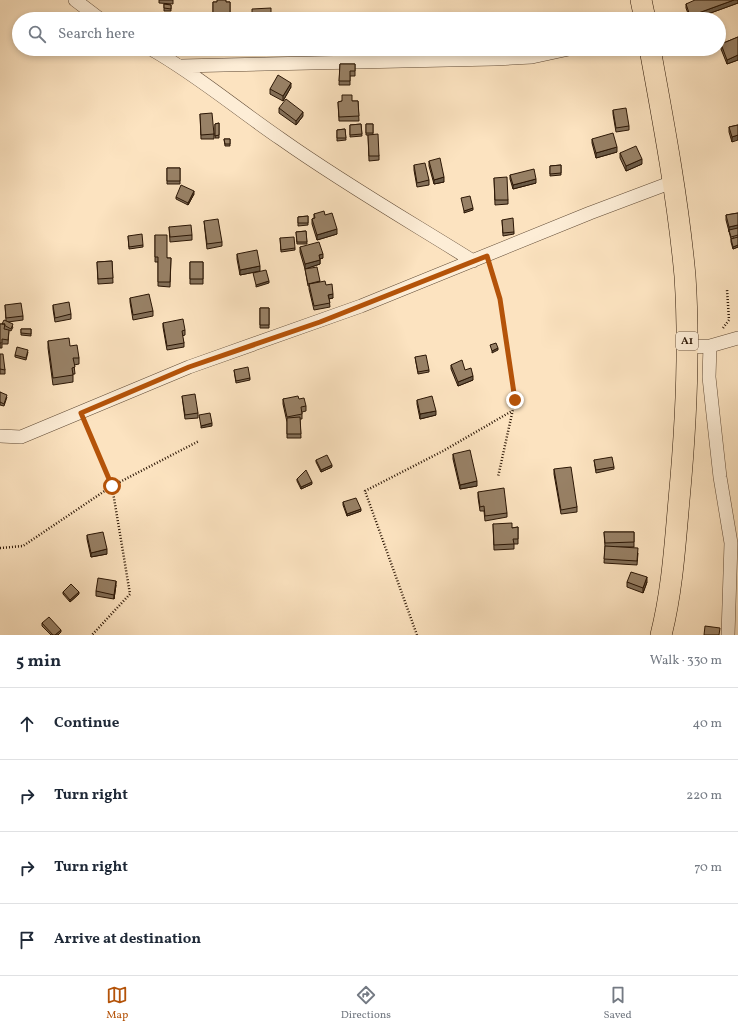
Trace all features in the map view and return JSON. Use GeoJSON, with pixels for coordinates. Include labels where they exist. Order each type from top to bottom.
{"type":"FeatureCollection","features":[{"type":"Feature","properties":{"kind":"highway"},"geometry":{"type":"LineString","coordinates":[[641,0],[644,12]]}},
{"type":"Feature","properties":{"kind":"highway","name":"A1"},"geometry":{"type":"LineString","coordinates":[[651,56],[675,181],[685,277],[688,347],[683,457],[679,502],[671,578],[661,635]]}},
{"type":"Feature","properties":{"kind":"street"},"geometry":{"type":"LineString","coordinates":[[75,0],[91,12]]}},
{"type":"Feature","properties":{"kind":"street"},"geometry":{"type":"LineString","coordinates":[[163,56],[181,66],[281,139],[473,261]]}},
{"type":"Feature","properties":{"kind":"street"},"geometry":{"type":"LineString","coordinates":[[181,66],[494,59],[536,56]]}},
{"type":"Feature","properties":{"kind":"street"},"geometry":{"type":"LineString","coordinates":[[0,436],[21,437],[189,367],[320,322],[487,256],[590,213],[675,181]]}},
{"type":"Feature","properties":{"kind":"street"},"geometry":{"type":"LineString","coordinates":[[688,347],[735,343]]}},
{"type":"Feature","properties":{"kind":"street"},"geometry":{"type":"LineString","coordinates":[[710,346],[709,377],[720,477],[731,543],[728,635]]}},
{"type":"Feature","properties":{"kind":"path"},"geometry":{"type":"LineString","coordinates":[[487,256],[500,299],[515,400],[498,477]]}},
{"type":"Feature","properties":{"kind":"path"},"geometry":{"type":"LineString","coordinates":[[710,346],[729,320],[727,289]]}},
{"type":"Feature","properties":{"kind":"path"},"geometry":{"type":"LineString","coordinates":[[417,635],[365,491],[443,451],[512,411]]}},
{"type":"Feature","properties":{"kind":"path"},"geometry":{"type":"LineString","coordinates":[[81,413],[112,486],[130,594],[92,635]]}},
{"type":"Feature","properties":{"kind":"path"},"geometry":{"type":"LineString","coordinates":[[0,548],[23,546],[112,486],[199,441]]}},
{"type":"Feature","properties":{"kind":"building"},"geometry":{"type":"Polygon","coordinates":[[[217,0],[226,0],[226,2],[230,2],[230,12],[213,12],[213,2],[217,2],[217,0]]]}},
{"type":"Feature","properties":{"kind":"building"},"geometry":{"type":"Polygon","coordinates":[[[695,0],[734,0],[701,12],[689,12],[686,4],[695,0]]]}},
{"type":"Feature","properties":{"kind":"building"},"geometry":{"type":"Polygon","coordinates":[[[164,4],[171,5],[171,9],[164,8],[164,4]]]}},
{"type":"Feature","properties":{"kind":"building"},"geometry":{"type":"Polygon","coordinates":[[[271,8],[271,12],[252,12],[252,9],[271,8]]]}},
{"type":"Feature","properties":{"kind":"building"},"geometry":{"type":"Polygon","coordinates":[[[738,37],[738,55],[727,60],[726,56],[726,42],[738,37]]]}},
{"type":"Feature","properties":{"kind":"building"},"geometry":{"type":"Polygon","coordinates":[[[340,64],[355,64],[355,71],[350,71],[350,81],[339,81],[340,64]]]}},
{"type":"Feature","properties":{"kind":"building"},"geometry":{"type":"Polygon","coordinates":[[[278,75],[291,83],[283,96],[270,89],[278,75]]]}},
{"type":"Feature","properties":{"kind":"building"},"geometry":{"type":"Polygon","coordinates":[[[342,95],[352,95],[352,101],[358,101],[359,116],[339,117],[338,102],[342,101],[342,95]]]}},
{"type":"Feature","properties":{"kind":"building"},"geometry":{"type":"Polygon","coordinates":[[[286,99],[303,112],[296,121],[279,108],[286,99]]]}},
{"type":"Feature","properties":{"kind":"building"},"geometry":{"type":"Polygon","coordinates":[[[626,108],[629,126],[616,128],[613,110],[626,108]]]}},
{"type":"Feature","properties":{"kind":"building"},"geometry":{"type":"Polygon","coordinates":[[[212,113],[214,134],[201,135],[200,114],[212,113]]]}},
{"type":"Feature","properties":{"kind":"building"},"geometry":{"type":"Polygon","coordinates":[[[219,123],[219,135],[215,136],[215,124],[219,123]]]}},
{"type":"Feature","properties":{"kind":"building"},"geometry":{"type":"Polygon","coordinates":[[[361,124],[362,134],[350,135],[350,125],[361,124]]]}},
{"type":"Feature","properties":{"kind":"building"},"geometry":{"type":"Polygon","coordinates":[[[366,124],[373,124],[373,133],[366,133],[366,124]]]}},
{"type":"Feature","properties":{"kind":"building"},"geometry":{"type":"Polygon","coordinates":[[[738,125],[738,135],[732,137],[729,127],[738,125]]]}},
{"type":"Feature","properties":{"kind":"building"},"geometry":{"type":"Polygon","coordinates":[[[345,129],[346,138],[337,138],[337,130],[345,129]]]}},
{"type":"Feature","properties":{"kind":"building"},"geometry":{"type":"Polygon","coordinates":[[[613,133],[617,147],[596,153],[592,139],[613,133]]]}},
{"type":"Feature","properties":{"kind":"building"},"geometry":{"type":"Polygon","coordinates":[[[378,134],[379,156],[369,156],[368,135],[378,134]]]}},
{"type":"Feature","properties":{"kind":"building"},"geometry":{"type":"Polygon","coordinates":[[[224,139],[230,139],[230,144],[225,144],[224,139]]]}},
{"type":"Feature","properties":{"kind":"building"},"geometry":{"type":"Polygon","coordinates":[[[636,146],[642,159],[626,166],[620,153],[636,146]]]}},
{"type":"Feature","properties":{"kind":"building"},"geometry":{"type":"Polygon","coordinates":[[[440,158],[444,177],[434,180],[429,161],[440,158]]]}},
{"type":"Feature","properties":{"kind":"building"},"geometry":{"type":"Polygon","coordinates":[[[425,163],[429,180],[417,183],[414,165],[425,163]]]}},
{"type":"Feature","properties":{"kind":"building"},"geometry":{"type":"Polygon","coordinates":[[[561,165],[561,173],[550,174],[550,166],[561,165]]]}},
{"type":"Feature","properties":{"kind":"building"},"geometry":{"type":"Polygon","coordinates":[[[167,168],[180,168],[180,181],[167,181],[167,168]]]}},
{"type":"Feature","properties":{"kind":"building"},"geometry":{"type":"Polygon","coordinates":[[[534,169],[536,179],[513,185],[510,175],[534,169]]]}},
{"type":"Feature","properties":{"kind":"building"},"geometry":{"type":"Polygon","coordinates":[[[507,177],[508,200],[495,200],[494,178],[507,177]]]}},
{"type":"Feature","properties":{"kind":"building"},"geometry":{"type":"Polygon","coordinates":[[[181,185],[194,191],[188,203],[176,197],[181,185]]]}},
{"type":"Feature","properties":{"kind":"building"},"geometry":{"type":"Polygon","coordinates":[[[470,196],[473,208],[464,211],[461,198],[470,196]]]}},
{"type":"Feature","properties":{"kind":"building"},"geometry":{"type":"Polygon","coordinates":[[[324,211],[325,215],[332,213],[337,229],[317,235],[312,219],[315,218],[314,214],[324,211]]]}},
{"type":"Feature","properties":{"kind":"building"},"geometry":{"type":"Polygon","coordinates":[[[738,213],[738,225],[729,227],[726,215],[738,213]]]}},
{"type":"Feature","properties":{"kind":"building"},"geometry":{"type":"Polygon","coordinates":[[[308,216],[308,223],[298,223],[298,217],[308,216]]]}},
{"type":"Feature","properties":{"kind":"building"},"geometry":{"type":"Polygon","coordinates":[[[513,218],[514,232],[503,233],[502,220],[513,218]]]}},
{"type":"Feature","properties":{"kind":"building"},"geometry":{"type":"Polygon","coordinates":[[[218,219],[222,242],[207,244],[204,221],[218,219]]]}},
{"type":"Feature","properties":{"kind":"building"},"geometry":{"type":"Polygon","coordinates":[[[191,225],[192,235],[170,237],[169,227],[191,225]]]}},
{"type":"Feature","properties":{"kind":"building"},"geometry":{"type":"Polygon","coordinates":[[[738,228],[738,235],[731,237],[729,230],[738,228]]]}},
{"type":"Feature","properties":{"kind":"building"},"geometry":{"type":"Polygon","coordinates":[[[306,231],[307,242],[297,242],[296,232],[306,231]]]}},
{"type":"Feature","properties":{"kind":"building"},"geometry":{"type":"Polygon","coordinates":[[[142,234],[143,245],[129,247],[128,236],[142,234]]]}},
{"type":"Feature","properties":{"kind":"building"},"geometry":{"type":"Polygon","coordinates":[[[155,235],[167,235],[167,258],[171,258],[170,282],[158,282],[158,257],[155,257],[155,235]]]}},
{"type":"Feature","properties":{"kind":"building"},"geometry":{"type":"Polygon","coordinates":[[[294,237],[295,248],[281,250],[280,238],[294,237]]]}},
{"type":"Feature","properties":{"kind":"building"},"geometry":{"type":"Polygon","coordinates":[[[738,237],[738,245],[733,247],[731,239],[738,237]]]}},
{"type":"Feature","properties":{"kind":"building"},"geometry":{"type":"Polygon","coordinates":[[[319,242],[323,254],[319,255],[320,260],[305,264],[300,247],[319,242]]]}},
{"type":"Feature","properties":{"kind":"building"},"geometry":{"type":"Polygon","coordinates":[[[257,250],[260,266],[240,270],[237,254],[257,250]]]}},
{"type":"Feature","properties":{"kind":"building"},"geometry":{"type":"Polygon","coordinates":[[[112,261],[113,278],[98,279],[97,262],[112,261]]]}},
{"type":"Feature","properties":{"kind":"building"},"geometry":{"type":"Polygon","coordinates":[[[190,262],[203,262],[203,279],[190,279],[190,262]]]}},
{"type":"Feature","properties":{"kind":"building"},"geometry":{"type":"Polygon","coordinates":[[[317,267],[320,281],[308,284],[305,269],[317,267]]]}},
{"type":"Feature","properties":{"kind":"building"},"geometry":{"type":"Polygon","coordinates":[[[266,270],[269,281],[256,285],[253,273],[266,270]]]}},
{"type":"Feature","properties":{"kind":"building"},"geometry":{"type":"Polygon","coordinates":[[[325,281],[326,285],[332,284],[333,294],[328,295],[330,303],[314,306],[309,284],[325,281]]]}},
{"type":"Feature","properties":{"kind":"building"},"geometry":{"type":"Polygon","coordinates":[[[149,294],[153,311],[133,315],[130,298],[149,294]]]}},
{"type":"Feature","properties":{"kind":"building"},"geometry":{"type":"Polygon","coordinates":[[[69,302],[71,314],[55,318],[53,305],[69,302]]]}},
{"type":"Feature","properties":{"kind":"building"},"geometry":{"type":"Polygon","coordinates":[[[21,303],[23,316],[6,318],[5,305],[21,303]]]}},
{"type":"Feature","properties":{"kind":"building"},"geometry":{"type":"Polygon","coordinates":[[[260,308],[269,308],[269,325],[260,325],[260,308]]]}},
{"type":"Feature","properties":{"kind":"building"},"geometry":{"type":"Polygon","coordinates":[[[183,319],[185,330],[182,331],[184,343],[167,346],[163,323],[183,319]]]}},
{"type":"Feature","properties":{"kind":"building"},"geometry":{"type":"Polygon","coordinates":[[[4,320],[13,324],[11,329],[4,325],[5,324],[2,324],[4,320]]]}},
{"type":"Feature","properties":{"kind":"building"},"geometry":{"type":"Polygon","coordinates":[[[0,324],[5,324],[4,329],[9,330],[8,340],[2,339],[2,343],[0,343],[0,324]]]}},
{"type":"Feature","properties":{"kind":"building"},"geometry":{"type":"Polygon","coordinates":[[[21,329],[31,329],[31,334],[21,333],[21,329]]]}},
{"type":"Feature","properties":{"kind":"building"},"geometry":{"type":"Polygon","coordinates":[[[69,338],[70,346],[77,345],[79,358],[73,358],[75,367],[72,368],[73,375],[53,378],[48,341],[69,338]]]}},
{"type":"Feature","properties":{"kind":"building"},"geometry":{"type":"Polygon","coordinates":[[[496,343],[498,348],[492,351],[490,345],[496,343]]]}},
{"type":"Feature","properties":{"kind":"building"},"geometry":{"type":"Polygon","coordinates":[[[17,347],[28,350],[26,358],[15,355],[17,347]]]}},
{"type":"Feature","properties":{"kind":"building"},"geometry":{"type":"Polygon","coordinates":[[[0,354],[3,354],[5,370],[0,369],[0,354]]]}},
{"type":"Feature","properties":{"kind":"building"},"geometry":{"type":"Polygon","coordinates":[[[426,355],[429,370],[418,372],[415,357],[426,355]]]}},
{"type":"Feature","properties":{"kind":"building"},"geometry":{"type":"Polygon","coordinates":[[[462,360],[465,370],[471,368],[473,376],[458,382],[451,365],[462,360]]]}},
{"type":"Feature","properties":{"kind":"building"},"geometry":{"type":"Polygon","coordinates":[[[248,367],[250,378],[236,381],[234,370],[248,367]]]}},
{"type":"Feature","properties":{"kind":"building"},"geometry":{"type":"Polygon","coordinates":[[[0,392],[7,395],[4,404],[0,402],[0,392]]]}},
{"type":"Feature","properties":{"kind":"building"},"geometry":{"type":"Polygon","coordinates":[[[195,394],[198,413],[185,415],[182,396],[195,394]]]}},
{"type":"Feature","properties":{"kind":"building"},"geometry":{"type":"Polygon","coordinates":[[[298,396],[299,399],[304,398],[306,406],[301,407],[302,414],[287,417],[283,399],[298,396]]]}},
{"type":"Feature","properties":{"kind":"building"},"geometry":{"type":"Polygon","coordinates":[[[432,396],[436,411],[420,414],[417,400],[432,396]]]}},
{"type":"Feature","properties":{"kind":"building"},"geometry":{"type":"Polygon","coordinates":[[[210,413],[212,423],[201,426],[199,415],[210,413]]]}},
{"type":"Feature","properties":{"kind":"building"},"geometry":{"type":"Polygon","coordinates":[[[300,417],[301,434],[287,434],[287,418],[300,417]]]}},
{"type":"Feature","properties":{"kind":"building"},"geometry":{"type":"Polygon","coordinates":[[[470,450],[477,481],[460,485],[453,454],[470,450]]]}},
{"type":"Feature","properties":{"kind":"building"},"geometry":{"type":"Polygon","coordinates":[[[327,455],[332,465],[321,470],[316,460],[327,455]]]}},
{"type":"Feature","properties":{"kind":"building"},"geometry":{"type":"Polygon","coordinates":[[[612,457],[614,467],[596,470],[594,460],[612,457]]]}},
{"type":"Feature","properties":{"kind":"building"},"geometry":{"type":"Polygon","coordinates":[[[571,467],[577,507],[561,510],[554,469],[571,467]]]}},
{"type":"Feature","properties":{"kind":"building"},"geometry":{"type":"Polygon","coordinates":[[[306,470],[312,482],[301,487],[297,479],[306,470]]]}},
{"type":"Feature","properties":{"kind":"building"},"geometry":{"type":"Polygon","coordinates":[[[504,488],[507,513],[485,516],[484,506],[480,507],[478,492],[504,488]]]}},
{"type":"Feature","properties":{"kind":"building"},"geometry":{"type":"Polygon","coordinates":[[[356,498],[361,509],[347,514],[343,502],[356,498]]]}},
{"type":"Feature","properties":{"kind":"building"},"geometry":{"type":"Polygon","coordinates":[[[512,523],[512,528],[518,527],[518,539],[513,539],[514,544],[494,545],[493,524],[512,523]]]}},
{"type":"Feature","properties":{"kind":"building"},"geometry":{"type":"Polygon","coordinates":[[[103,532],[107,549],[91,553],[87,535],[103,532]]]}},
{"type":"Feature","properties":{"kind":"building"},"geometry":{"type":"Polygon","coordinates":[[[604,532],[634,532],[634,542],[605,543],[604,532]]]}},
{"type":"Feature","properties":{"kind":"building"},"geometry":{"type":"Polygon","coordinates":[[[605,546],[638,548],[637,561],[604,559],[605,546]]]}},
{"type":"Feature","properties":{"kind":"building"},"geometry":{"type":"Polygon","coordinates":[[[631,572],[647,577],[643,588],[627,582],[631,572]]]}},
{"type":"Feature","properties":{"kind":"building"},"geometry":{"type":"Polygon","coordinates":[[[98,578],[116,581],[114,595],[96,591],[98,578]]]}},
{"type":"Feature","properties":{"kind":"building"},"geometry":{"type":"Polygon","coordinates":[[[71,584],[79,592],[70,600],[63,592],[71,584]]]}},
{"type":"Feature","properties":{"kind":"building"},"geometry":{"type":"Polygon","coordinates":[[[49,617],[61,630],[55,635],[53,635],[42,623],[49,617]]]}},
{"type":"Feature","properties":{"kind":"building"},"geometry":{"type":"Polygon","coordinates":[[[705,626],[720,628],[719,635],[704,635],[705,626]]]}},
{"type":"Feature","properties":{"kind":"route"},"geometry":{"type":"LineString","coordinates":[[112,486],[81,413],[189,367],[248,345],[320,322],[487,256],[500,299],[515,400]]}}]}
